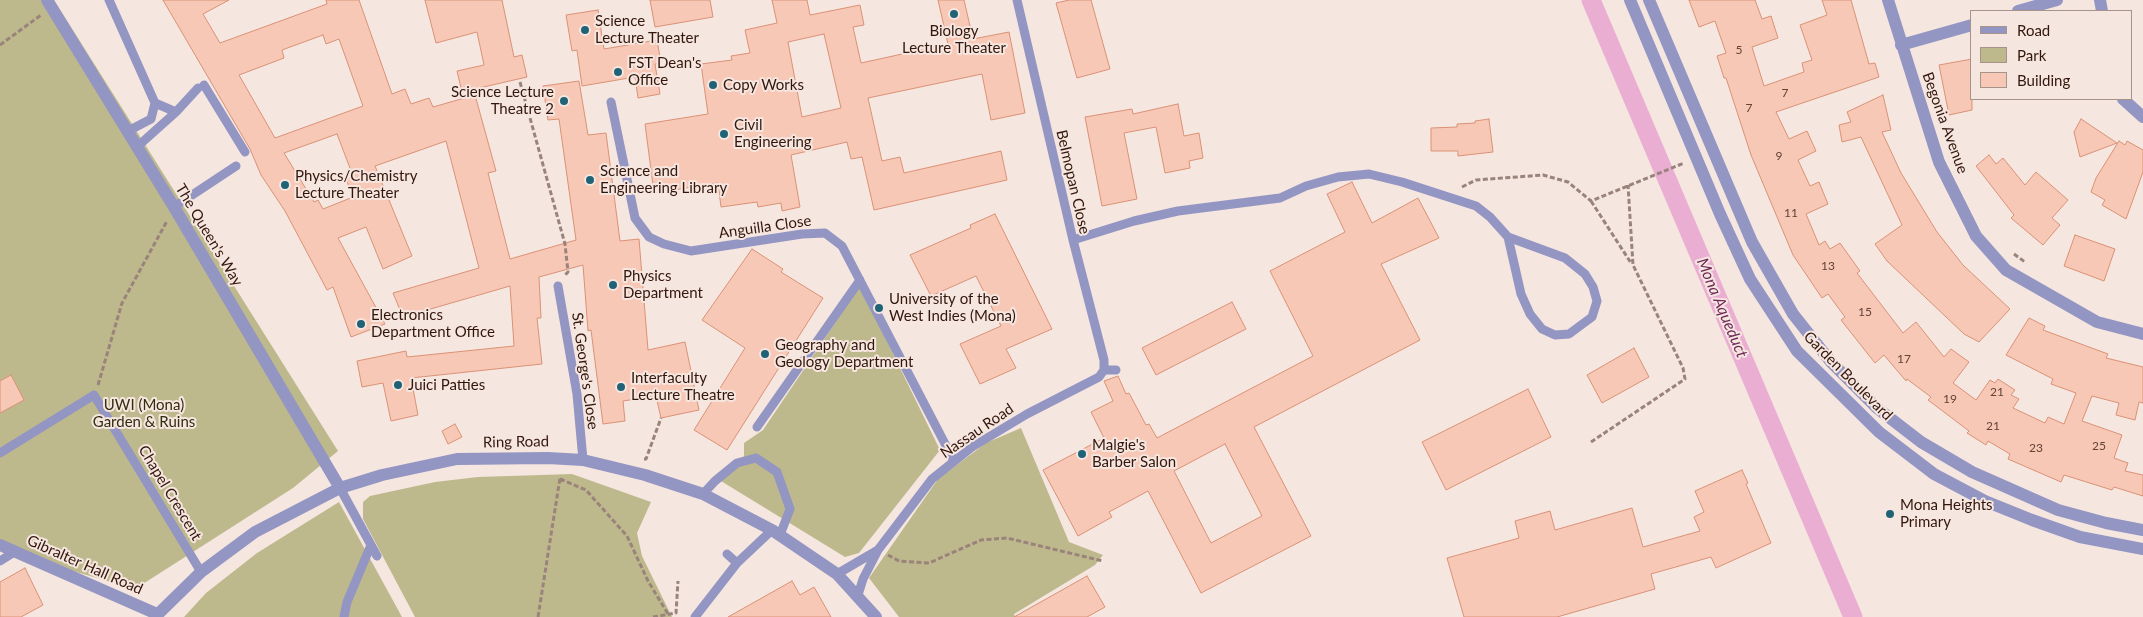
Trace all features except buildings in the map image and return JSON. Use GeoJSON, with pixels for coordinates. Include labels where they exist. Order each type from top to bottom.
{"type":"FeatureCollection","features":[{"type":"Feature","properties":{"kind":"street","name":"Garden Boulevard"},"geometry":{"type":"LineString","coordinates":[[1630,0],[1720,214],[1750,279],[1797,351],[1879,432],[1934,474],[1985,502],[2032,520],[2080,537],[2143,549]]}},
{"type":"Feature","properties":{"kind":"street","name":"Garden Boulevard"},"geometry":{"type":"LineString","coordinates":[[1649,0],[1752,242],[1794,314],[1831,362],[1878,408],[1921,442],[1972,472],[2058,510],[2106,523],[2143,530]]}},
{"type":"Feature","properties":{"kind":"street","name":"Begonia Avenue"},"geometry":{"type":"LineString","coordinates":[[1888,0],[1939,162],[1976,236],[2006,270],[2097,322],[2143,334]]}},
{"type":"Feature","properties":{"kind":"street"},"geometry":{"type":"LineString","coordinates":[[2022,10],[2057,0]]}},
{"type":"Feature","properties":{"kind":"street","name":"The Queen's Way"},"geometry":{"type":"LineString","coordinates":[[49,4],[138,146],[340,488]]}},
{"type":"Feature","properties":{"kind":"street"},"geometry":{"type":"LineString","coordinates":[[1901,45],[1970,26]]}},
{"type":"Feature","properties":{"kind":"street"},"geometry":{"type":"LineString","coordinates":[[2124,100],[2143,117]]}},
{"type":"Feature","properties":{"kind":"street","name":"Ring Road"},"geometry":{"type":"LineString","coordinates":[[156,616],[201,572],[255,532],[340,488],[382,475],[457,459],[548,458],[583,460],[645,475],[703,494],[776,533],[837,574],[876,617]]}},
{"type":"Feature","properties":{"kind":"street","name":"Gibralter Hall Road"},"geometry":{"type":"LineString","coordinates":[[0,545],[156,616]]}},
{"type":"Feature","properties":{"kind":"lane"},"geometry":{"type":"LineString","coordinates":[[109,0],[155,103],[151,118],[128,131]]}},
{"type":"Feature","properties":{"kind":"lane","name":"Belmopan Close"},"geometry":{"type":"LineString","coordinates":[[1017,0],[1073,240],[1104,360],[1104,370]]}},
{"type":"Feature","properties":{"kind":"lane"},"geometry":{"type":"LineString","coordinates":[[138,146],[201,87],[245,152]]}},
{"type":"Feature","properties":{"kind":"lane","name":"Anguilla Close"},"geometry":{"type":"LineString","coordinates":[[611,102],[636,218],[650,237],[664,244],[691,251],[802,234],[825,233],[842,246],[954,461]]}},
{"type":"Feature","properties":{"kind":"lane"},"geometry":{"type":"LineString","coordinates":[[155,103],[176,112]]}},
{"type":"Feature","properties":{"kind":"lane"},"geometry":{"type":"LineString","coordinates":[[174,207],[236,166]]}},
{"type":"Feature","properties":{"kind":"lane"},"geometry":{"type":"LineString","coordinates":[[1073,240],[1134,221],[1178,211],[1280,198],[1306,186],[1338,177],[1369,174],[1476,206],[1490,217],[1508,238],[1521,294],[1530,314],[1542,329],[1556,335],[1569,334],[1592,317],[1597,301],[1593,287],[1585,274],[1565,258],[1508,238]]}},
{"type":"Feature","properties":{"kind":"lane"},"geometry":{"type":"LineString","coordinates":[[757,428],[860,280]]}},
{"type":"Feature","properties":{"kind":"lane","name":"St. George's Close"},"geometry":{"type":"LineString","coordinates":[[558,286],[577,394],[583,460]]}},
{"type":"Feature","properties":{"kind":"lane"},"geometry":{"type":"LineString","coordinates":[[1104,370],[1116,370]]}},
{"type":"Feature","properties":{"kind":"lane","name":"Nassau Road"},"geometry":{"type":"LineString","coordinates":[[878,550],[932,479],[954,461],[972,447],[1027,414],[1099,377],[1104,370]]}},
{"type":"Feature","properties":{"kind":"lane"},"geometry":{"type":"LineString","coordinates":[[0,453],[94,395]]}},
{"type":"Feature","properties":{"kind":"lane","name":"Chapel Crescent"},"geometry":{"type":"LineString","coordinates":[[94,395],[201,572]]}},
{"type":"Feature","properties":{"kind":"lane"},"geometry":{"type":"LineString","coordinates":[[695,617],[737,563],[776,533],[790,509],[777,472],[756,458],[737,462],[714,481],[703,494]]}},
{"type":"Feature","properties":{"kind":"lane"},"geometry":{"type":"LineString","coordinates":[[340,488],[377,556]]}},
{"type":"Feature","properties":{"kind":"lane"},"geometry":{"type":"LineString","coordinates":[[344,617],[347,602],[371,545]]}},
{"type":"Feature","properties":{"kind":"lane"},"geometry":{"type":"LineString","coordinates":[[837,574],[878,550]]}},
{"type":"Feature","properties":{"kind":"lane"},"geometry":{"type":"LineString","coordinates":[[858,595],[863,579],[878,550]]}},
{"type":"Feature","properties":{"kind":"lane"},"geometry":{"type":"LineString","coordinates":[[0,561],[16,551]]}},
{"type":"Feature","properties":{"kind":"lane"},"geometry":{"type":"LineString","coordinates":[[727,554],[737,563]]}},
{"type":"Feature","properties":{"kind":"path"},"geometry":{"type":"LineString","coordinates":[[0,45],[49,4]]}},
{"type":"Feature","properties":{"kind":"path"},"geometry":{"type":"LineString","coordinates":[[520,82],[565,244],[568,272],[558,286]]}},
{"type":"Feature","properties":{"kind":"path"},"geometry":{"type":"LineString","coordinates":[[1591,200],[1674,167]]}},
{"type":"Feature","properties":{"kind":"path"},"geometry":{"type":"LineString","coordinates":[[1446,196],[1476,180],[1543,175],[1568,182],[1591,200],[1632,265],[1684,368],[1685,379],[1591,442]]}},
{"type":"Feature","properties":{"kind":"path"},"geometry":{"type":"LineString","coordinates":[[1628,185],[1632,265]]}},
{"type":"Feature","properties":{"kind":"path"},"geometry":{"type":"LineString","coordinates":[[94,395],[122,303],[174,207]]}},
{"type":"Feature","properties":{"kind":"path"},"geometry":{"type":"LineString","coordinates":[[2009,251],[2033,267]]}},
{"type":"Feature","properties":{"kind":"path"},"geometry":{"type":"LineString","coordinates":[[638,458],[646,459],[661,418]]}},
{"type":"Feature","properties":{"kind":"path"},"geometry":{"type":"LineString","coordinates":[[538,617],[561,473]]}},
{"type":"Feature","properties":{"kind":"path"},"geometry":{"type":"LineString","coordinates":[[560,478],[586,490],[627,536],[648,581],[668,614]]}},
{"type":"Feature","properties":{"kind":"path"},"geometry":{"type":"LineString","coordinates":[[878,550],[899,561],[929,563],[981,540],[1006,538],[1103,561]]}},
{"type":"Feature","properties":{"kind":"path"},"geometry":{"type":"LineString","coordinates":[[653,617],[676,613],[678,581]]}},
{"type":"Feature","properties":{"kind":"green space","name":"UWI (Mona) Garden & Ruins"},"geometry":{"type":"Polygon","coordinates":[[[0,0],[54,0],[338,451],[293,488],[135,589],[0,550],[0,0]]]}},
{"type":"Feature","properties":{"kind":"green space"},"geometry":{"type":"Polygon","coordinates":[[[860,286],[940,450],[859,553],[845,557],[721,481],[744,456],[744,443],[763,430],[860,286]]]}},
{"type":"Feature","properties":{"kind":"green space"},"geometry":{"type":"Polygon","coordinates":[[[1021,428],[1069,542],[1103,555],[1095,565],[1014,614],[1015,617],[899,617],[869,578],[938,479],[986,443],[1021,428]]]}},
{"type":"Feature","properties":{"kind":"green space"},"geometry":{"type":"Polygon","coordinates":[[[572,474],[651,502],[637,533],[642,556],[672,617],[415,617],[363,519],[363,502],[370,496],[435,482],[478,477],[572,474]]]}},
{"type":"Feature","properties":{"kind":"green space"},"geometry":{"type":"Polygon","coordinates":[[[339,502],[402,617],[184,617],[206,593],[257,553],[339,502]]]}},
{"type":"Feature","properties":{"kind":"waterway","name":"Mona Aqueduct"},"geometry":{"type":"LineString","coordinates":[[1591,0],[1853,617]]}},
{"type":"Feature","properties":{"kind":"place","name":"Biology Lecture Theater"},"geometry":{"type":"Point","coordinates":[954,14]}},
{"type":"Feature","properties":{"kind":"place","name":"Science Lecture Theater"},"geometry":{"type":"Point","coordinates":[585,30]}},
{"type":"Feature","properties":{"kind":"place","name":"FST Dean's Office"},"geometry":{"type":"Point","coordinates":[618,72]}},
{"type":"Feature","properties":{"kind":"place","name":"Copy Works"},"geometry":{"type":"Point","coordinates":[713,85]}},
{"type":"Feature","properties":{"kind":"place","name":"Science Lecture Theatre 2"},"geometry":{"type":"Point","coordinates":[564,101]}},
{"type":"Feature","properties":{"kind":"place","name":"Civil Engineering"},"geometry":{"type":"Point","coordinates":[724,134]}},
{"type":"Feature","properties":{"kind":"place","name":"Science and Engineering Library"},"geometry":{"type":"Point","coordinates":[590,180]}},
{"type":"Feature","properties":{"kind":"place","name":"Physics/Chemistry Lecture Theater"},"geometry":{"type":"Point","coordinates":[285,185]}},
{"type":"Feature","properties":{"kind":"place","name":"Physics Department"},"geometry":{"type":"Point","coordinates":[613,285]}},
{"type":"Feature","properties":{"kind":"place","name":"University of the West Indies (Mona)"},"geometry":{"type":"Point","coordinates":[879,308]}},
{"type":"Feature","properties":{"kind":"place","name":"Electronics Department Office"},"geometry":{"type":"Point","coordinates":[361,324]}},
{"type":"Feature","properties":{"kind":"place","name":"Geography and Geology Department"},"geometry":{"type":"Point","coordinates":[765,354]}},
{"type":"Feature","properties":{"kind":"place","name":"Juici Patties"},"geometry":{"type":"Point","coordinates":[398,385]}},
{"type":"Feature","properties":{"kind":"place","name":"Interfaculty Lecture Theatre"},"geometry":{"type":"Point","coordinates":[621,387]}},
{"type":"Feature","properties":{"kind":"place","name":"Malgie's Barber Salon"},"geometry":{"type":"Point","coordinates":[1082,454]}},
{"type":"Feature","properties":{"kind":"place","name":"Mona Heights Primary"},"geometry":{"type":"Point","coordinates":[1890,514]}}]}
